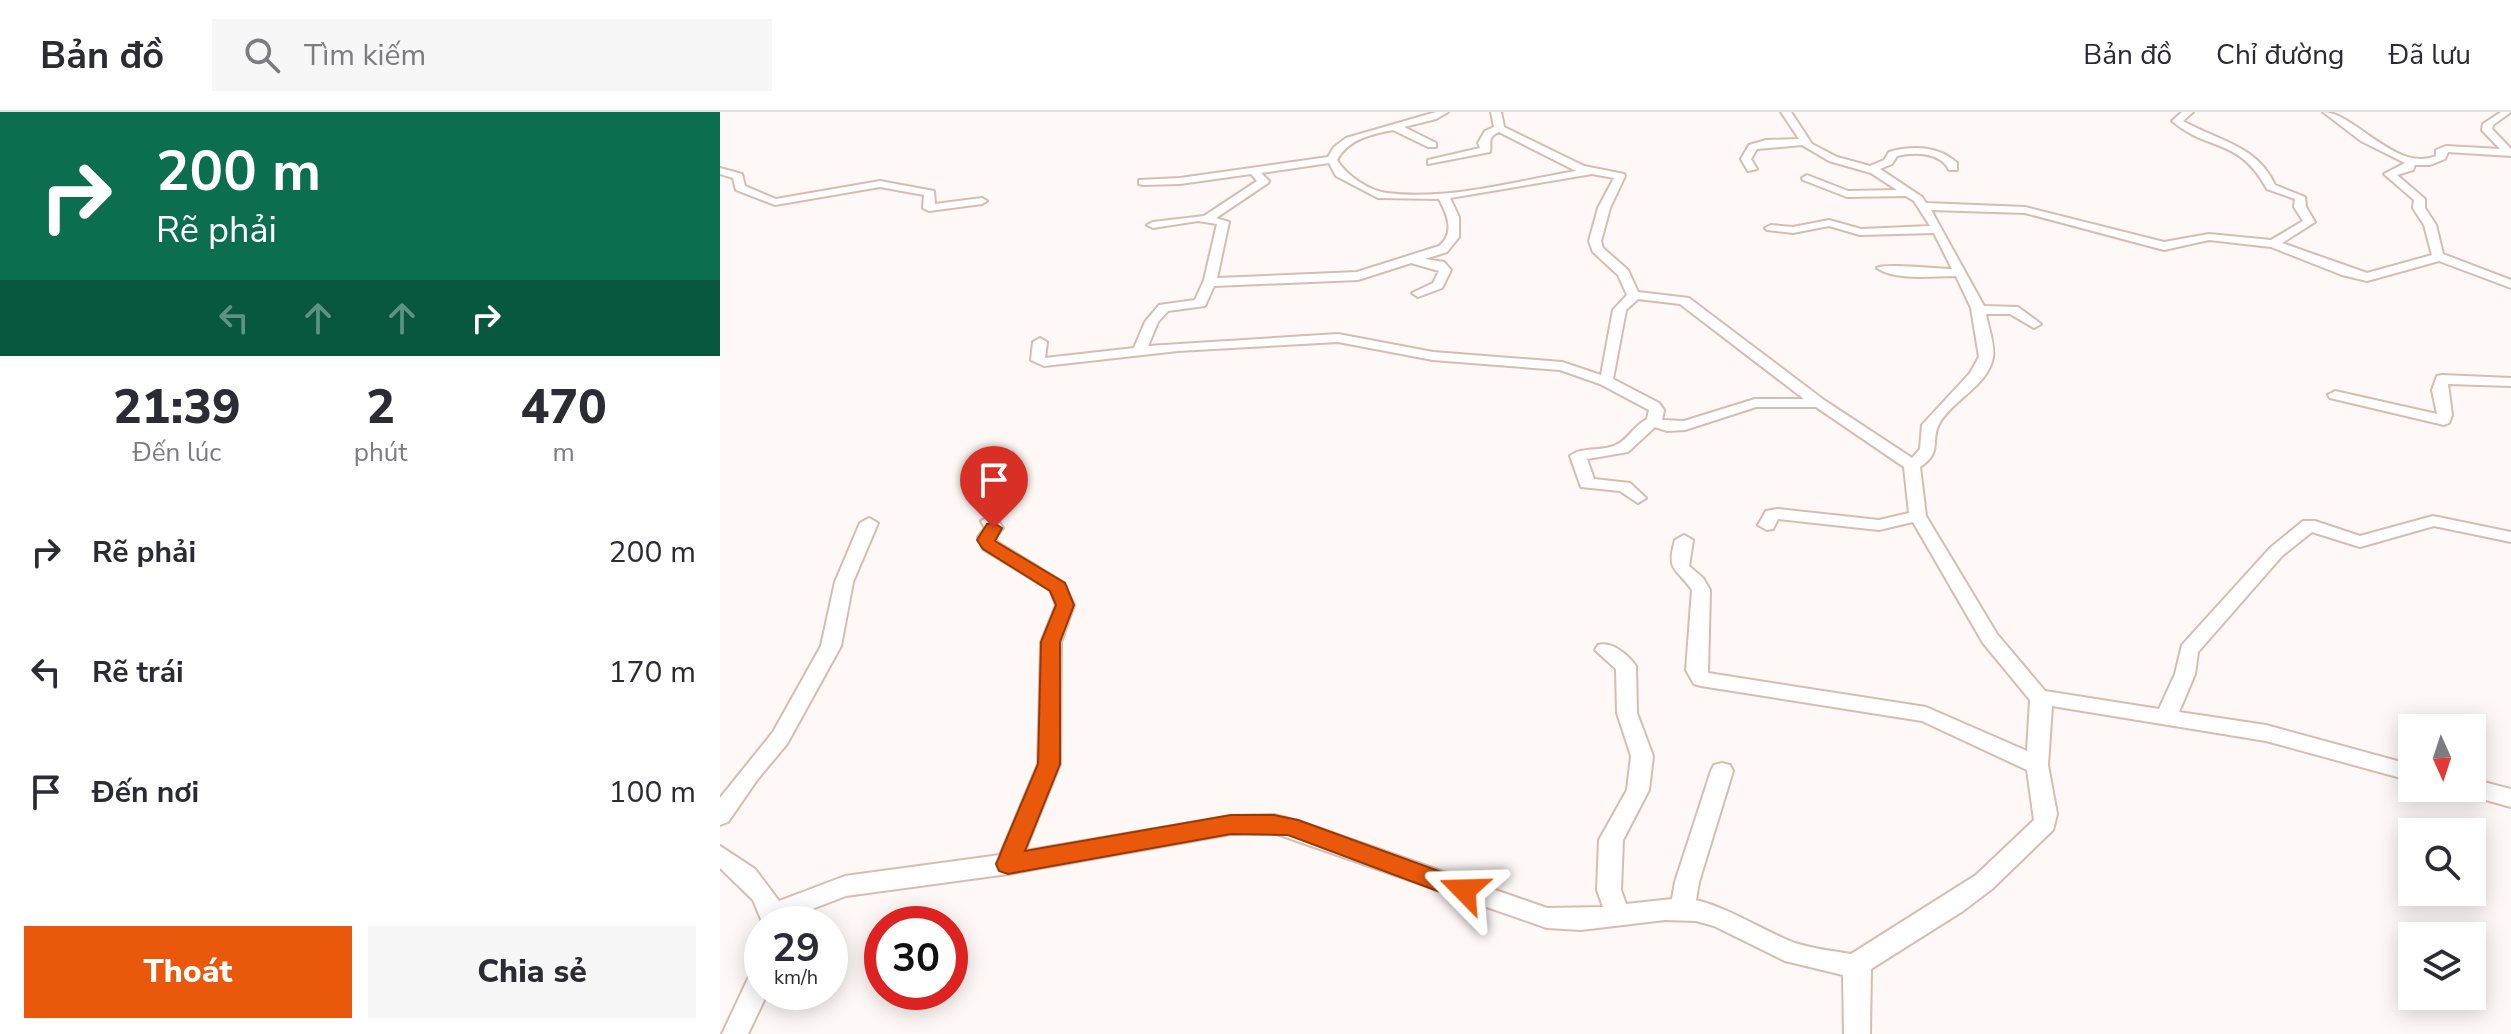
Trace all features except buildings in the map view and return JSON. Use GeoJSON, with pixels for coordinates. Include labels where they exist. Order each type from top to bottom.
{"type":"FeatureCollection","features":[{"type":"Feature","properties":{"kind":"street"},"geometry":{"type":"LineString","coordinates":[[1443,112],[1371,131],[1333,154],[1332,160],[1340,174],[1382,196],[1443,196],[1591,171]]}},
{"type":"Feature","properties":{"kind":"street"},"geometry":{"type":"LineString","coordinates":[[1496,112],[1499,128]]}},
{"type":"Feature","properties":{"kind":"street"},"geometry":{"type":"LineString","coordinates":[[1786,112],[1792,116],[1803,142]]}},
{"type":"Feature","properties":{"kind":"street"},"geometry":{"type":"LineString","coordinates":[[2188,112],[2177,121],[2243,151],[2267,175],[2269,186],[2300,197],[2302,211],[2309,222],[2273,244]]}},
{"type":"Feature","properties":{"kind":"street"},"geometry":{"type":"LineString","coordinates":[[2328,112],[2364,139],[2411,162],[2437,160],[2441,157],[2440,152],[2446,149],[2509,153],[2487,130],[2488,124],[2508,112]]}},
{"type":"Feature","properties":{"kind":"street"},"geometry":{"type":"LineString","coordinates":[[1393,126],[1432,145]]}},
{"type":"Feature","properties":{"kind":"street"},"geometry":{"type":"LineString","coordinates":[[1432,162],[1486,150],[1483,143],[1488,133],[1499,128]]}},
{"type":"Feature","properties":{"kind":"street"},"geometry":{"type":"LineString","coordinates":[[1499,128],[1571,165],[1611,173],[1620,178],[1604,208],[1595,241],[1597,249],[1624,273],[1635,296]]}},
{"type":"Feature","properties":{"kind":"street"},"geometry":{"type":"LineString","coordinates":[[1899,139],[1917,143],[1919,151]]}},
{"type":"Feature","properties":{"kind":"street"},"geometry":{"type":"LineString","coordinates":[[1752,169],[1746,159],[1753,147],[1766,143],[1803,142],[1833,159],[1872,169],[1924,206],[1938,229],[1979,310],[1986,357],[1976,375],[1933,418],[1930,425],[1931,445],[1926,455],[1912,465]]}},
{"type":"Feature","properties":{"kind":"street"},"geometry":{"type":"LineString","coordinates":[[1872,169],[1888,162],[1898,152],[1919,151],[1938,153],[1952,163],[1953,168]]}},
{"type":"Feature","properties":{"kind":"street"},"geometry":{"type":"LineString","coordinates":[[1143,182],[1169,182],[1332,160]]}},
{"type":"Feature","properties":{"kind":"street"},"geometry":{"type":"LineString","coordinates":[[2411,162],[2409,168],[2389,174],[2420,199],[2419,208],[2430,225],[2439,257]]}},
{"type":"Feature","properties":{"kind":"street"},"geometry":{"type":"LineString","coordinates":[[720,171],[738,176],[740,188],[775,202],[885,184],[930,193],[929,208],[982,201]]}},
{"type":"Feature","properties":{"kind":"street"},"geometry":{"type":"LineString","coordinates":[[1208,218],[1264,181],[1253,171]]}},
{"type":"Feature","properties":{"kind":"street"},"geometry":{"type":"LineString","coordinates":[[1807,178],[1847,194],[1909,193]]}},
{"type":"Feature","properties":{"kind":"street"},"geometry":{"type":"LineString","coordinates":[[1210,281],[1358,276],[1443,249],[1454,239],[1455,221],[1443,196]]}},
{"type":"Feature","properties":{"kind":"street"},"geometry":{"type":"LineString","coordinates":[[1924,206],[2025,210],[2158,246],[2173,246],[2209,237],[2273,244],[2367,277],[2439,257],[2511,284]]}},
{"type":"Feature","properties":{"kind":"street"},"geometry":{"type":"LineString","coordinates":[[1140,350],[1150,324],[1164,308],[1200,303],[1210,281],[1224,223],[1208,218],[1153,225]]}},
{"type":"Feature","properties":{"kind":"street"},"geometry":{"type":"LineString","coordinates":[[1771,228],[1793,230],[1829,223],[1857,232],[1938,229]]}},
{"type":"Feature","properties":{"kind":"street"},"geometry":{"type":"LineString","coordinates":[[1411,259],[1440,265],[1445,270],[1438,285],[1418,293]]}},
{"type":"Feature","properties":{"kind":"street"},"geometry":{"type":"LineString","coordinates":[[1883,268],[1920,273],[1960,272]]}},
{"type":"Feature","properties":{"kind":"street"},"geometry":{"type":"LineString","coordinates":[[1605,381],[1611,368],[1618,311],[1624,301],[1635,296],[1684,301],[1819,403],[1912,465],[1918,516],[1990,638],[2039,697],[2042,705],[2037,765],[2046,814],[2039,831],[1984,882],[1954,904],[1866,957],[1857,967],[1857,1034]]}},
{"type":"Feature","properties":{"kind":"street"},"geometry":{"type":"LineString","coordinates":[[1979,310],[2013,310],[2034,324]]}},
{"type":"Feature","properties":{"kind":"street"},"geometry":{"type":"LineString","coordinates":[[1040,342],[1038,360],[1044,362],[1140,350],[1338,338],[1424,355],[1549,364],[1605,381],[1654,406],[1657,410],[1654,422]]}},
{"type":"Feature","properties":{"kind":"street"},"geometry":{"type":"LineString","coordinates":[[2335,395],[2444,420],[2446,415],[2439,394],[2442,379],[2497,384],[2511,382]]}},
{"type":"Feature","properties":{"kind":"street"},"geometry":{"type":"LineString","coordinates":[[1638,498],[1624,486],[1587,484],[1578,456],[1622,449],[1645,426],[1654,422],[1667,426],[1685,425],[1755,403],[1819,403]]}},
{"type":"Feature","properties":{"kind":"street"},"geometry":{"type":"LineString","coordinates":[[1767,525],[1772,515],[1777,514],[1879,525],[1918,516]]}},
{"type":"Feature","properties":{"kind":"street"},"geometry":{"type":"LineString","coordinates":[[990,521],[994,528],[986,540],[989,545],[1058,587],[1065,605],[1051,642],[1049,764],[1008,864]]}},
{"type":"Feature","properties":{"kind":"street"},"geometry":{"type":"LineString","coordinates":[[2166,717],[2185,674],[2189,650],[2276,552],[2309,525],[2364,543],[2433,521],[2511,537]]}},
{"type":"Feature","properties":{"kind":"street"},"geometry":{"type":"LineString","coordinates":[[720,816],[749,774],[780,738],[831,646],[844,582],[869,523]]}},
{"type":"Feature","properties":{"kind":"street"},"geometry":{"type":"LineString","coordinates":[[1684,540],[1679,564],[1682,572],[1698,583],[1701,590],[1696,673],[1701,679],[1926,714],[2037,765]]}},
{"type":"Feature","properties":{"kind":"street"},"geometry":{"type":"LineString","coordinates":[[1605,650],[1626,666],[1627,713],[1642,756],[1638,790],[1611,840],[1609,890],[1617,914]]}},
{"type":"Feature","properties":{"kind":"street"},"geometry":{"type":"LineString","coordinates":[[2039,697],[2294,740],[2398,769]]}},
{"type":"Feature","properties":{"kind":"street"},"geometry":{"type":"LineString","coordinates":[[1683,909],[1687,882],[1722,771]]}},
{"type":"Feature","properties":{"kind":"street"},"geometry":{"type":"LineString","coordinates":[[2486,792],[2511,798]]}},
{"type":"Feature","properties":{"kind":"street"},"geometry":{"type":"LineString","coordinates":[[801,906],[845,886],[1008,864],[1231,825],[1274,824],[1547,918],[1583,921],[1617,914],[1683,909],[1731,922],[1787,951],[1857,967]]}},
{"type":"Feature","properties":{"kind":"street"},"geometry":{"type":"LineString","coordinates":[[720,856],[760,890],[768,906]]}},
{"type":"Feature","properties":{"kind":"street"},"geometry":{"type":"LineString","coordinates":[[735,1034],[746,1010]]}},
{"type":"Feature","properties":{"kind":"route"},"geometry":{"type":"LineString","coordinates":[[994,528],[986,540],[989,545],[1058,587],[1065,605],[1052,632],[1049,764],[1008,864],[1231,825],[1274,824],[1290,827],[1464,890]]}}]}
